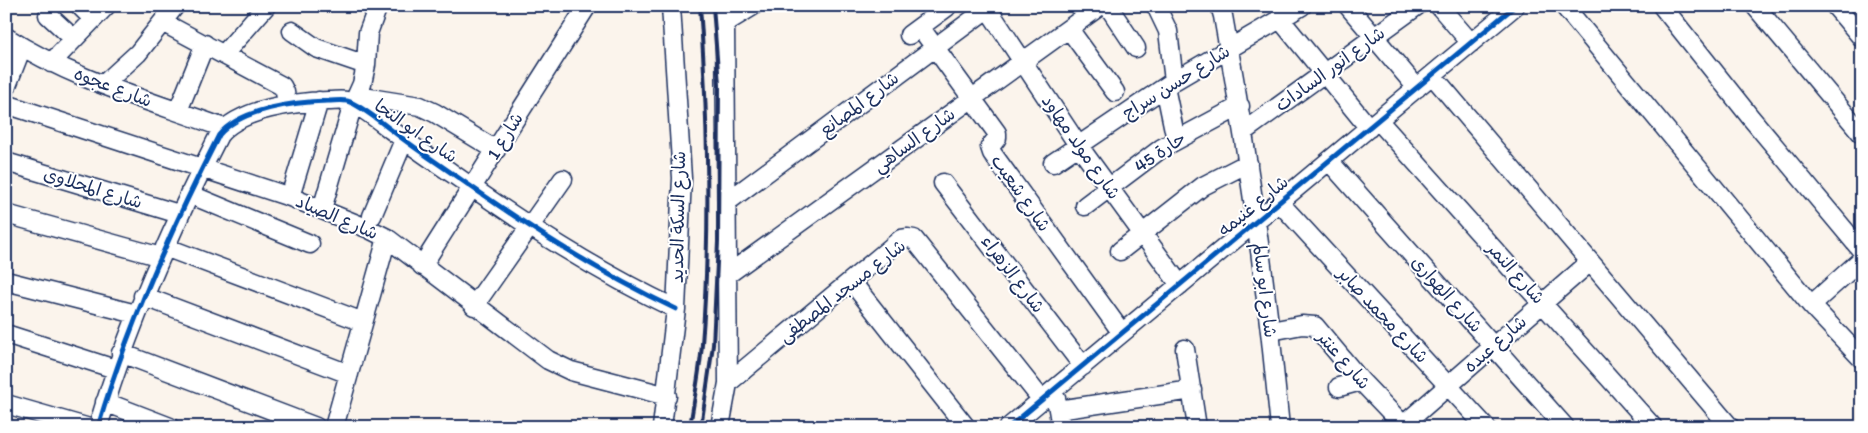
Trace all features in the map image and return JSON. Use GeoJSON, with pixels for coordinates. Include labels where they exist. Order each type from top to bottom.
{"type":"FeatureCollection","features":[{"type":"Feature","properties":{"kind":"street"},"geometry":{"type":"LineString","coordinates":[[80,6],[93,20]]}},
{"type":"Feature","properties":{"kind":"street"},"geometry":{"type":"LineString","coordinates":[[51,63],[106,6]]}},
{"type":"Feature","properties":{"kind":"street"},"geometry":{"type":"LineString","coordinates":[[102,85],[138,53],[164,23],[175,6]]}},
{"type":"Feature","properties":{"kind":"street"},"geometry":{"type":"LineString","coordinates":[[224,54],[266,6]]}},
{"type":"Feature","properties":{"kind":"street"},"geometry":{"type":"LineString","coordinates":[[322,209],[355,100],[362,84],[366,65],[368,33],[378,6]]}},
{"type":"Feature","properties":{"kind":"street","name":"شارع 1"},"geometry":{"type":"LineString","coordinates":[[422,266],[587,6]]}},
{"type":"Feature","properties":{"kind":"street","name":"شارع السكة الحديد"},"geometry":{"type":"LineString","coordinates":[[662,427],[676,309],[682,178],[671,6]]}},
{"type":"Feature","properties":{"kind":"street"},"geometry":{"type":"LineString","coordinates":[[720,427],[728,383],[724,15],[754,6]]}},
{"type":"Feature","properties":{"kind":"street","name":"شارع الساهي"},"geometry":{"type":"LineString","coordinates":[[728,275],[1100,6]]}},
{"type":"Feature","properties":{"kind":"street"},"geometry":{"type":"LineString","coordinates":[[1108,6],[1136,48]]}},
{"type":"Feature","properties":{"kind":"street"},"geometry":{"type":"LineString","coordinates":[[1156,6],[1168,31],[1169,84],[1176,140]]}},
{"type":"Feature","properties":{"kind":"street","name":"شارع ابو سالم"},"geometry":{"type":"LineString","coordinates":[[1220,6],[1244,132],[1271,330],[1280,427]]}},
{"type":"Feature","properties":{"kind":"street","name":"شارع حسن سراج"},"geometry":{"type":"LineString","coordinates":[[1053,163],[1078,144],[1169,84],[1302,6]]}},
{"type":"Feature","properties":{"kind":"street"},"geometry":{"type":"LineString","coordinates":[[1348,6],[1417,88]]}},
{"type":"Feature","properties":{"kind":"street","name":"شارع انور السادات"},"geometry":{"type":"LineString","coordinates":[[1244,132],[1417,6]]}},
{"type":"Feature","properties":{"kind":"street"},"geometry":{"type":"LineString","coordinates":[[1439,6],[1471,43]]}},
{"type":"Feature","properties":{"kind":"street","name":"شارع غنيمه"},"geometry":{"type":"LineString","coordinates":[[1009,427],[1256,220],[1433,76],[1514,6]]}},
{"type":"Feature","properties":{"kind":"street"},"geometry":{"type":"LineString","coordinates":[[1564,6],[1811,305],[1862,359]]}},
{"type":"Feature","properties":{"kind":"street"},"geometry":{"type":"LineString","coordinates":[[1662,6],[1751,118],[1862,251]]}},
{"type":"Feature","properties":{"kind":"street"},"geometry":{"type":"LineString","coordinates":[[1755,6],[1862,134]]}},
{"type":"Feature","properties":{"kind":"street","name":"شارع شعيب"},"geometry":{"type":"LineString","coordinates":[[947,7],[914,31],[935,48],[996,132],[997,138],[990,147],[992,153],[1122,333]]}},
{"type":"Feature","properties":{"kind":"street","name":"شارع المصانع"},"geometry":{"type":"LineString","coordinates":[[727,202],[988,7]]}},
{"type":"Feature","properties":{"kind":"street","name":"شارع مولد مهاود"},"geometry":{"type":"LineString","coordinates":[[988,7],[1078,144],[1180,285]]}},
{"type":"Feature","properties":{"kind":"street"},"geometry":{"type":"LineString","coordinates":[[1838,7],[1862,38]]}},
{"type":"Feature","properties":{"kind":"street"},"geometry":{"type":"LineString","coordinates":[[48,15],[74,39]]}},
{"type":"Feature","properties":{"kind":"street","name":"شارع النمر"},"geometry":{"type":"LineString","coordinates":[[1280,19],[1324,74],[1374,124],[1543,303],[1653,427]]}},
{"type":"Feature","properties":{"kind":"street"},"geometry":{"type":"LineString","coordinates":[[164,23],[282,86],[287,105]]}},
{"type":"Feature","properties":{"kind":"street"},"geometry":{"type":"LineString","coordinates":[[1069,29],[1115,92]]}},
{"type":"Feature","properties":{"kind":"street"},"geometry":{"type":"LineString","coordinates":[[292,31],[316,48],[366,65]]}},
{"type":"Feature","properties":{"kind":"street","name":"شارع عجوه"},"geometry":{"type":"LineString","coordinates":[[6,37],[51,63],[102,85],[224,128]]}},
{"type":"Feature","properties":{"kind":"street"},"geometry":{"type":"LineString","coordinates":[[178,112],[205,44]]}},
{"type":"Feature","properties":{"kind":"street"},"geometry":{"type":"LineString","coordinates":[[6,88],[22,47]]}},
{"type":"Feature","properties":{"kind":"street"},"geometry":{"type":"LineString","coordinates":[[1433,76],[1730,427]]}},
{"type":"Feature","properties":{"kind":"street"},"geometry":{"type":"LineString","coordinates":[[355,100],[420,106],[436,113],[496,150]]}},
{"type":"Feature","properties":{"kind":"street","name":"شارع ابو النجا"},"geometry":{"type":"LineString","coordinates":[[224,128],[238,120],[287,105],[319,101],[355,100],[404,140],[530,226],[609,276],[676,309]]}},
{"type":"Feature","properties":{"kind":"street"},"geometry":{"type":"LineString","coordinates":[[290,197],[319,101]]}},
{"type":"Feature","properties":{"kind":"street","name":"شارع الصياد"},"geometry":{"type":"LineString","coordinates":[[6,104],[290,197],[369,229],[386,238],[548,360],[571,371],[666,396]]}},
{"type":"Feature","properties":{"kind":"street","name":"حارة 45"},"geometry":{"type":"LineString","coordinates":[[1085,206],[1162,148],[1240,106]]}},
{"type":"Feature","properties":{"kind":"street"},"geometry":{"type":"LineString","coordinates":[[98,427],[118,361],[143,296],[189,194],[219,134],[224,128]]}},
{"type":"Feature","properties":{"kind":"street"},"geometry":{"type":"LineString","coordinates":[[372,216],[404,140]]}},
{"type":"Feature","properties":{"kind":"street","name":"شارع الهوارى"},"geometry":{"type":"LineString","coordinates":[[1329,161],[1565,427]]}},
{"type":"Feature","properties":{"kind":"street","name":"شارع المحلاوى"},"geometry":{"type":"LineString","coordinates":[[6,162],[180,214]]}},
{"type":"Feature","properties":{"kind":"street"},"geometry":{"type":"LineString","coordinates":[[1120,252],[1203,186],[1248,163]]}},
{"type":"Feature","properties":{"kind":"street"},"geometry":{"type":"LineString","coordinates":[[474,306],[562,179]]}},
{"type":"Feature","properties":{"kind":"street","name":"شارع الزهراء"},"geometry":{"type":"LineString","coordinates":[[943,182],[1083,366]]}},
{"type":"Feature","properties":{"kind":"street"},"geometry":{"type":"LineString","coordinates":[[189,194],[310,244]]}},
{"type":"Feature","properties":{"kind":"street","name":"شارع محمد صابر"},"geometry":{"type":"LineString","coordinates":[[1279,202],[1486,427]]}},
{"type":"Feature","properties":{"kind":"street"},"geometry":{"type":"LineString","coordinates":[[6,214],[163,252],[363,322]]}},
{"type":"Feature","properties":{"kind":"street"},"geometry":{"type":"LineString","coordinates":[[334,427],[386,238]]}},
{"type":"Feature","properties":{"kind":"street","name":"شارع مسجد المصطفى"},"geometry":{"type":"LineString","coordinates":[[728,383],[851,280],[901,240],[908,238],[914,240],[1048,394]]}},
{"type":"Feature","properties":{"kind":"street"},"geometry":{"type":"LineString","coordinates":[[1811,305],[1862,259]]}},
{"type":"Feature","properties":{"kind":"street","name":"شارع عبده"},"geometry":{"type":"LineString","coordinates":[[1403,426],[1590,262]]}},
{"type":"Feature","properties":{"kind":"street"},"geometry":{"type":"LineString","coordinates":[[851,280],[966,427]]}},
{"type":"Feature","properties":{"kind":"street"},"geometry":{"type":"LineString","coordinates":[[6,281],[136,314]]}},
{"type":"Feature","properties":{"kind":"street"},"geometry":{"type":"LineString","coordinates":[[143,296],[349,374]]}},
{"type":"Feature","properties":{"kind":"street","name":"شارع عنتر"},"geometry":{"type":"LineString","coordinates":[[1271,330],[1302,325],[1315,326],[1361,382],[1403,426]]}},
{"type":"Feature","properties":{"kind":"street"},"geometry":{"type":"LineString","coordinates":[[6,334],[118,361],[316,427]]}},
{"type":"Feature","properties":{"kind":"street"},"geometry":{"type":"LineString","coordinates":[[1185,349],[1198,427]]}},
{"type":"Feature","properties":{"kind":"street"},"geometry":{"type":"LineString","coordinates":[[1338,387],[1361,382]]}},
{"type":"Feature","properties":{"kind":"street"},"geometry":{"type":"LineString","coordinates":[[1048,394],[1060,418],[1192,390]]}},
{"type":"Feature","properties":{"kind":"street"},"geometry":{"type":"LineString","coordinates":[[105,402],[170,427]]}},
{"type":"Feature","properties":{"kind":"street"},"geometry":{"type":"LineString","coordinates":[[6,404],[86,427]]}},
{"type":"Feature","properties":{"kind":"railway"},"geometry":{"type":"LineString","coordinates":[[690,427],[701,354],[707,260],[707,133],[700,6]]}},
{"type":"Feature","properties":{"kind":"railway"},"geometry":{"type":"LineString","coordinates":[[701,427],[713,345],[718,242],[719,85],[713,6]]}},
{"type":"Feature","properties":{"kind":"cycle path"},"geometry":{"type":"LineString","coordinates":[[1009,427],[1515,6]]}},
{"type":"Feature","properties":{"kind":"cycle path"},"geometry":{"type":"LineString","coordinates":[[98,427],[123,352],[152,278],[184,206],[219,135],[241,118],[270,108],[315,102],[347,101],[353,103],[534,229],[589,263],[676,309]]}}]}
